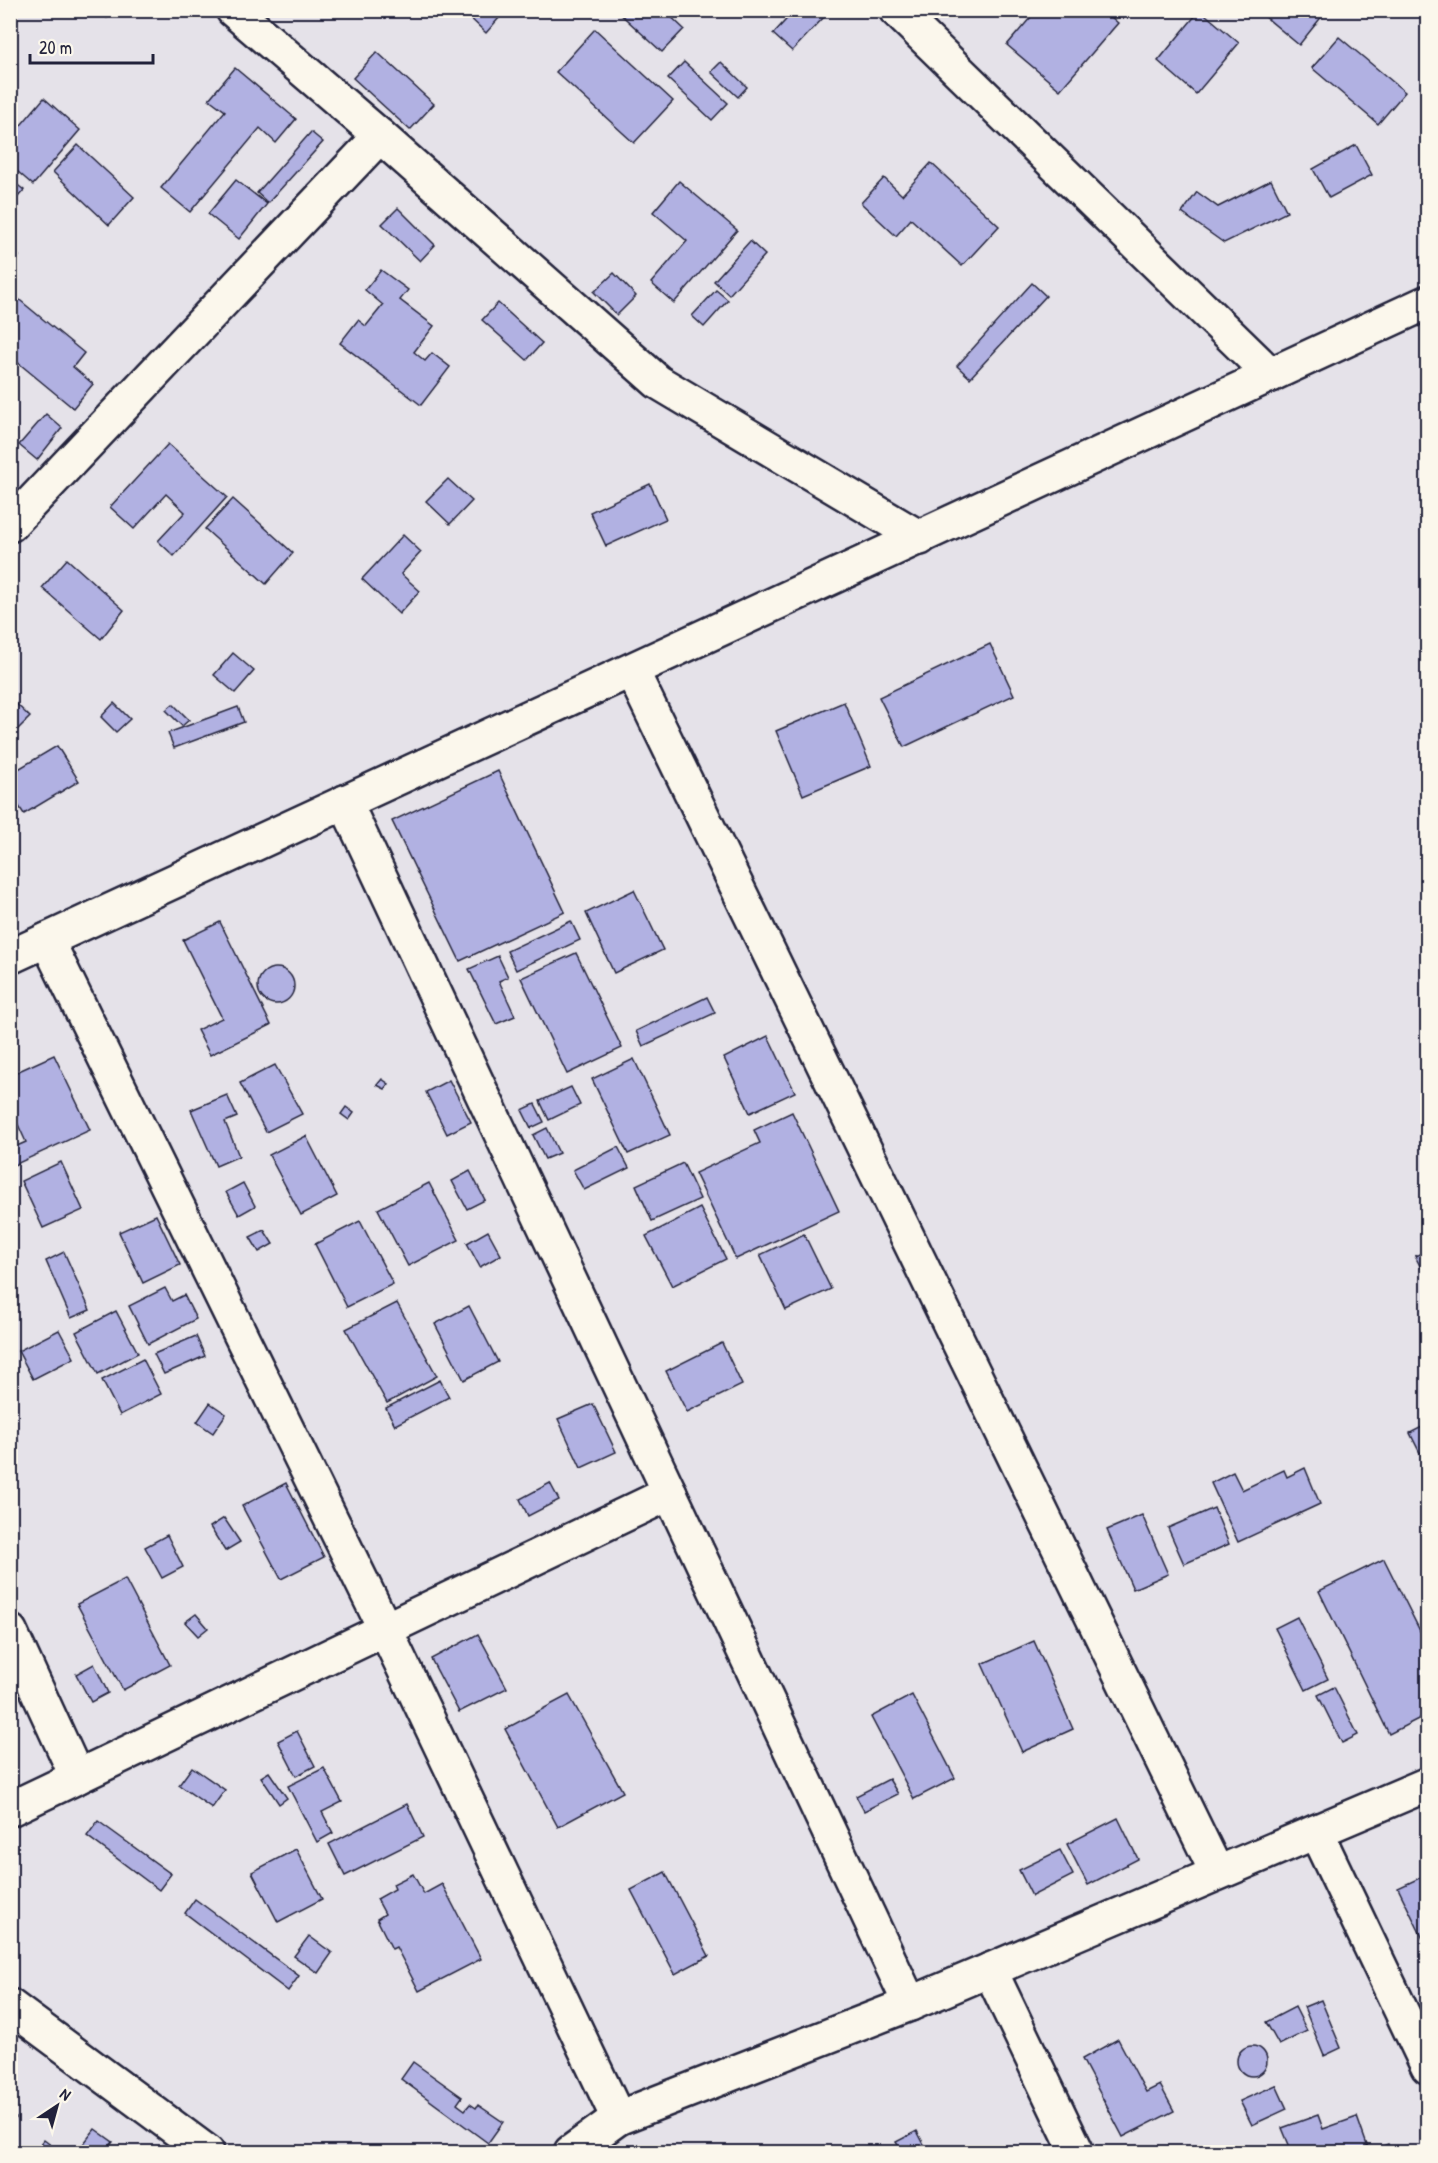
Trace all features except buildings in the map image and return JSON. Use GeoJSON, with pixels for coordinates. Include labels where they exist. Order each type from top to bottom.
{"type":"FeatureCollection","features":[{"type":"Feature","properties":{"kind":"street"},"geometry":{"type":"LineString","coordinates":[[233,10],[380,136],[658,382],[920,538]]}},
{"type":"Feature","properties":{"kind":"street"},"geometry":{"type":"LineString","coordinates":[[896,10],[1271,375]]}},
{"type":"Feature","properties":{"kind":"street"},"geometry":{"type":"LineString","coordinates":[[10,525],[380,136]]}},
{"type":"Feature","properties":{"kind":"street"},"geometry":{"type":"LineString","coordinates":[[10,957],[1428,302]]}},
{"type":"Feature","properties":{"kind":"street"},"geometry":{"type":"LineString","coordinates":[[632,671],[1217,1873]]}},
{"type":"Feature","properties":{"kind":"street"},"geometry":{"type":"LineString","coordinates":[[345,802],[910,2004]]}},
{"type":"Feature","properties":{"kind":"street"},"geometry":{"type":"LineString","coordinates":[[47,940],[385,1629],[618,2118]]}},
{"type":"Feature","properties":{"kind":"street"},"geometry":{"type":"LineString","coordinates":[[10,1809],[670,1493]]}},
{"type":"Feature","properties":{"kind":"street"},"geometry":{"type":"LineString","coordinates":[[10,1631],[77,1777]]}},
{"type":"Feature","properties":{"kind":"street"},"geometry":{"type":"LineString","coordinates":[[571,2152],[618,2118],[910,2004],[1428,1784]]}},
{"type":"Feature","properties":{"kind":"street"},"geometry":{"type":"LineString","coordinates":[[1316,1832],[1428,2067]]}},
{"type":"Feature","properties":{"kind":"street"},"geometry":{"type":"LineString","coordinates":[[990,1970],[1077,2152]]}},
{"type":"Feature","properties":{"kind":"street"},"geometry":{"type":"LineString","coordinates":[[10,2006],[207,2152]]}}]}
